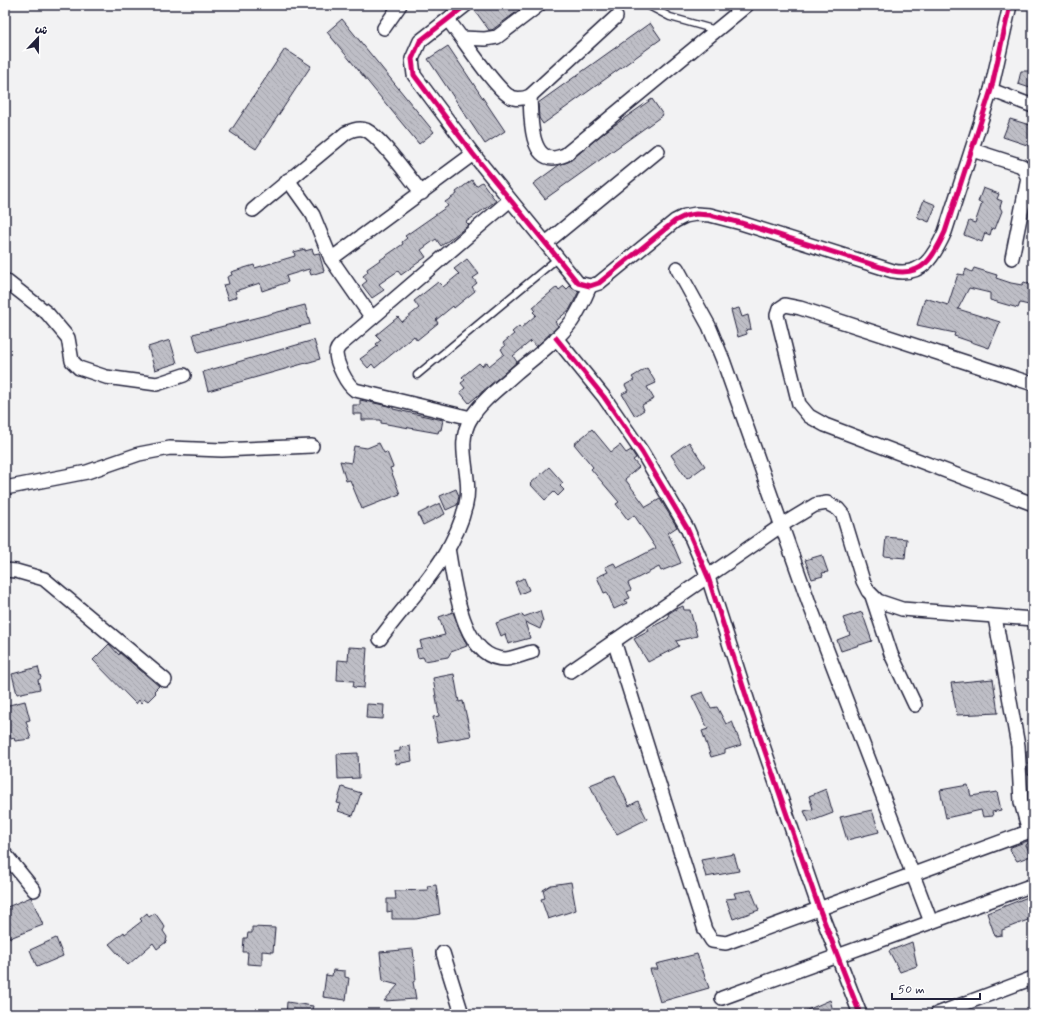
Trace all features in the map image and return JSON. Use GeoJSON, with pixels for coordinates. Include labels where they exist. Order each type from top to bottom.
{"type":"FeatureCollection","features":[{"type":"Feature","properties":{"kind":"street"},"geometry":{"type":"LineString","coordinates":[[384,28],[400,5]]}},
{"type":"Feature","properties":{"kind":"street"},"geometry":{"type":"LineString","coordinates":[[466,5],[420,41],[415,51],[413,68],[414,74],[473,154],[578,283],[590,286],[599,283],[675,221],[685,216],[696,214],[710,215],[741,223],[893,272],[904,274],[920,269],[939,244],[972,150],[991,90],[1010,5]]}},
{"type":"Feature","properties":{"kind":"street"},"geometry":{"type":"LineString","coordinates":[[462,38],[485,39],[497,37],[539,5]]}},
{"type":"Feature","properties":{"kind":"street"},"geometry":{"type":"LineString","coordinates":[[530,96],[534,144],[542,153],[552,158],[565,156],[747,5]]}},
{"type":"Feature","properties":{"kind":"street"},"geometry":{"type":"LineString","coordinates":[[448,20],[497,84],[509,96],[521,99],[530,96],[616,18]]}},
{"type":"Feature","properties":{"kind":"street"},"geometry":{"type":"LineString","coordinates":[[991,90],[1033,106]]}},
{"type":"Feature","properties":{"kind":"street"},"geometry":{"type":"LineString","coordinates":[[253,210],[346,133],[354,129],[366,130],[377,138],[422,193]]}},
{"type":"Feature","properties":{"kind":"street"},"geometry":{"type":"LineString","coordinates":[[972,150],[1022,166],[1028,178],[1012,258]]}},
{"type":"Feature","properties":{"kind":"street"},"geometry":{"type":"LineString","coordinates":[[546,243],[658,152]]}},
{"type":"Feature","properties":{"kind":"street"},"geometry":{"type":"LineString","coordinates":[[331,258],[422,193],[473,154]]}},
{"type":"Feature","properties":{"kind":"street"},"geometry":{"type":"LineString","coordinates":[[288,180],[313,215],[331,258],[372,318]]}},
{"type":"Feature","properties":{"kind":"street"},"geometry":{"type":"LineString","coordinates":[[471,418],[355,390],[350,387],[336,353],[338,348],[372,318],[510,200]]}},
{"type":"Feature","properties":{"kind":"street"},"geometry":{"type":"LineString","coordinates":[[677,268],[709,326],[723,360],[822,638],[931,922]]}},
{"type":"Feature","properties":{"kind":"street"},"geometry":{"type":"LineString","coordinates":[[5,280],[48,313],[68,338],[72,360],[79,368],[106,377],[157,384],[184,375]]}},
{"type":"Feature","properties":{"kind":"street"},"geometry":{"type":"LineString","coordinates":[[380,639],[419,592],[448,548],[459,527],[466,504],[467,481],[463,452],[464,436],[471,418],[487,399],[556,338],[572,321],[590,286]]}},
{"type":"Feature","properties":{"kind":"street"},"geometry":{"type":"LineString","coordinates":[[1033,384],[800,308],[785,305],[779,309],[777,315],[799,404],[809,416],[825,425],[1033,504]]}},
{"type":"Feature","properties":{"kind":"street"},"geometry":{"type":"LineString","coordinates":[[556,338],[604,398],[642,452],[687,528],[708,577],[759,734],[819,908],[860,1014]]}},
{"type":"Feature","properties":{"kind":"street"},"geometry":{"type":"LineString","coordinates":[[5,488],[87,472],[139,454],[170,448],[222,450],[312,446]]}},
{"type":"Feature","properties":{"kind":"street"},"geometry":{"type":"LineString","coordinates":[[571,671],[782,525],[814,505],[827,504],[838,509],[843,515],[847,524],[853,550],[863,581],[872,596],[891,654],[915,705]]}},
{"type":"Feature","properties":{"kind":"street"},"geometry":{"type":"LineString","coordinates":[[448,548],[460,607],[471,637],[482,652],[505,659],[532,652]]}},
{"type":"Feature","properties":{"kind":"street"},"geometry":{"type":"LineString","coordinates":[[5,570],[16,570],[44,579],[164,680]]}},
{"type":"Feature","properties":{"kind":"street"},"geometry":{"type":"LineString","coordinates":[[872,596],[885,604],[902,609],[1033,619]]}},
{"type":"Feature","properties":{"kind":"street"},"geometry":{"type":"LineString","coordinates":[[614,641],[708,937],[719,943],[726,943],[1031,831],[1022,802],[1018,746],[994,616]]}},
{"type":"Feature","properties":{"kind":"street"},"geometry":{"type":"LineString","coordinates":[[5,854],[34,890]]}},
{"type":"Feature","properties":{"kind":"street"},"geometry":{"type":"LineString","coordinates":[[722,998],[1033,885]]}},
{"type":"Feature","properties":{"kind":"street"},"geometry":{"type":"LineString","coordinates":[[443,953],[462,1014]]}},
{"type":"Feature","properties":{"kind":"street"},"geometry":{"type":"LineString","coordinates":[[937,1014],[1033,978]]}},
{"type":"Feature","properties":{"kind":"lane"},"geometry":{"type":"LineString","coordinates":[[646,5],[670,17],[716,30]]}},
{"type":"Feature","properties":{"kind":"lane"},"geometry":{"type":"LineString","coordinates":[[417,375],[558,258]]}},
{"type":"Feature","properties":{"kind":"building"},"geometry":{"type":"Polygon","coordinates":[[[474,5],[526,5],[492,30],[489,30],[473,8],[474,5]]]}},
{"type":"Feature","properties":{"kind":"building"},"geometry":{"type":"Polygon","coordinates":[[[342,19],[434,132],[419,144],[327,32],[342,19]]]}},
{"type":"Feature","properties":{"kind":"building"},"geometry":{"type":"Polygon","coordinates":[[[650,23],[661,39],[543,124],[539,118],[538,103],[650,23]]]}},
{"type":"Feature","properties":{"kind":"building"},"geometry":{"type":"Polygon","coordinates":[[[448,46],[505,131],[485,144],[428,59],[448,46]]]}},
{"type":"Feature","properties":{"kind":"building"},"geometry":{"type":"Polygon","coordinates":[[[285,49],[311,66],[256,149],[230,132],[285,49]]]}},
{"type":"Feature","properties":{"kind":"building"},"geometry":{"type":"Polygon","coordinates":[[[1021,71],[1033,71],[1033,89],[1018,84],[1021,71]]]}},
{"type":"Feature","properties":{"kind":"building"},"geometry":{"type":"Polygon","coordinates":[[[652,99],[663,115],[545,199],[533,184],[559,165],[570,161],[606,131],[652,99]]]}},
{"type":"Feature","properties":{"kind":"building"},"geometry":{"type":"Polygon","coordinates":[[[1010,119],[1033,126],[1033,147],[1003,137],[1010,119]]]}},
{"type":"Feature","properties":{"kind":"building"},"geometry":{"type":"Polygon","coordinates":[[[472,180],[476,186],[482,182],[496,201],[466,222],[469,225],[441,246],[436,239],[421,250],[426,257],[401,275],[398,271],[379,284],[384,290],[372,298],[362,285],[367,281],[363,276],[368,272],[367,269],[403,244],[402,242],[407,238],[405,236],[448,206],[445,202],[457,194],[456,192],[472,180]]]}},
{"type":"Feature","properties":{"kind":"building"},"geometry":{"type":"Polygon","coordinates":[[[983,188],[999,194],[997,199],[1002,201],[1000,207],[1002,211],[995,229],[992,228],[990,235],[985,233],[982,242],[964,235],[969,221],[975,223],[982,203],[978,202],[983,188]]]}},
{"type":"Feature","properties":{"kind":"building"},"geometry":{"type":"Polygon","coordinates":[[[924,200],[936,205],[929,222],[917,217],[924,200]]]}},
{"type":"Feature","properties":{"kind":"building"},"geometry":{"type":"Polygon","coordinates":[[[305,249],[305,251],[312,249],[314,254],[319,253],[324,271],[311,275],[309,269],[286,276],[288,282],[262,291],[260,283],[235,291],[237,297],[228,300],[223,285],[229,284],[227,277],[232,275],[231,272],[254,265],[255,268],[295,256],[294,252],[305,249]]]}},
{"type":"Feature","properties":{"kind":"building"},"geometry":{"type":"Polygon","coordinates":[[[467,259],[479,274],[473,278],[477,283],[472,287],[475,291],[436,320],[438,323],[417,340],[414,336],[375,368],[372,364],[368,368],[360,359],[378,346],[376,344],[381,340],[376,335],[398,317],[402,322],[419,308],[414,301],[438,282],[443,287],[459,274],[454,269],[467,259]]]}},
{"type":"Feature","properties":{"kind":"building"},"geometry":{"type":"Polygon","coordinates":[[[974,268],[997,275],[996,278],[1011,283],[1022,285],[1024,282],[1033,285],[1033,306],[1020,303],[1018,308],[990,300],[990,293],[969,288],[958,309],[1000,322],[989,348],[954,336],[955,333],[917,325],[925,298],[948,305],[958,274],[964,275],[966,269],[972,272],[974,268]]]}},
{"type":"Feature","properties":{"kind":"building"},"geometry":{"type":"Polygon","coordinates":[[[564,286],[567,289],[570,286],[579,291],[570,309],[555,322],[558,326],[536,347],[531,341],[513,356],[517,362],[469,403],[460,392],[465,388],[461,383],[465,380],[462,377],[479,363],[482,366],[487,362],[489,366],[504,354],[501,349],[505,346],[503,343],[514,334],[512,332],[519,326],[521,328],[536,315],[533,312],[535,310],[533,307],[557,287],[559,290],[564,286]]]}},
{"type":"Feature","properties":{"kind":"building"},"geometry":{"type":"Polygon","coordinates":[[[305,305],[310,324],[198,353],[193,334],[305,305]]]}},
{"type":"Feature","properties":{"kind":"building"},"geometry":{"type":"Polygon","coordinates":[[[739,308],[742,317],[748,315],[751,329],[746,330],[747,334],[738,337],[731,310],[739,308]]]}},
{"type":"Feature","properties":{"kind":"building"},"geometry":{"type":"Polygon","coordinates":[[[170,340],[177,363],[155,370],[148,347],[170,340]]]}},
{"type":"Feature","properties":{"kind":"building"},"geometry":{"type":"Polygon","coordinates":[[[314,340],[320,359],[208,391],[203,372],[314,340]]]}},
{"type":"Feature","properties":{"kind":"building"},"geometry":{"type":"Polygon","coordinates":[[[647,368],[656,383],[647,387],[654,399],[642,405],[644,410],[635,416],[622,394],[628,391],[625,385],[634,380],[632,377],[647,368]]]}},
{"type":"Feature","properties":{"kind":"building"},"geometry":{"type":"Polygon","coordinates":[[[360,400],[443,420],[441,430],[439,430],[438,433],[381,423],[381,420],[362,420],[362,414],[353,414],[353,405],[360,405],[360,400]]]}},
{"type":"Feature","properties":{"kind":"building"},"geometry":{"type":"Polygon","coordinates":[[[592,429],[611,452],[620,445],[626,453],[631,450],[636,458],[633,460],[639,467],[625,479],[646,507],[660,499],[677,527],[668,533],[681,563],[661,571],[659,567],[628,583],[631,590],[627,592],[630,598],[625,600],[627,603],[614,609],[607,592],[604,593],[597,577],[608,572],[605,567],[614,563],[617,568],[656,548],[634,515],[628,520],[616,504],[619,502],[591,469],[593,467],[574,444],[592,429]]]}},
{"type":"Feature","properties":{"kind":"building"},"geometry":{"type":"Polygon","coordinates":[[[689,442],[705,466],[687,479],[671,455],[689,442]]]}},
{"type":"Feature","properties":{"kind":"building"},"geometry":{"type":"Polygon","coordinates":[[[379,443],[384,453],[387,452],[393,467],[390,468],[400,494],[362,509],[350,480],[346,481],[340,461],[351,463],[354,446],[367,448],[379,443]]]}},
{"type":"Feature","properties":{"kind":"building"},"geometry":{"type":"Polygon","coordinates":[[[549,467],[563,483],[560,486],[564,490],[558,496],[554,492],[545,500],[530,484],[549,467]]]}},
{"type":"Feature","properties":{"kind":"building"},"geometry":{"type":"Polygon","coordinates":[[[456,489],[459,496],[457,505],[446,510],[440,496],[456,489]]]}},
{"type":"Feature","properties":{"kind":"building"},"geometry":{"type":"Polygon","coordinates":[[[440,503],[445,514],[423,525],[418,514],[440,503]]]}},
{"type":"Feature","properties":{"kind":"building"},"geometry":{"type":"Polygon","coordinates":[[[886,537],[907,539],[905,558],[884,556],[886,537]]]}},
{"type":"Feature","properties":{"kind":"building"},"geometry":{"type":"Polygon","coordinates":[[[822,555],[828,572],[822,573],[823,576],[812,579],[805,560],[822,555]]]}},
{"type":"Feature","properties":{"kind":"building"},"geometry":{"type":"Polygon","coordinates":[[[524,578],[529,590],[520,594],[515,582],[524,578]]]}},
{"type":"Feature","properties":{"kind":"building"},"geometry":{"type":"Polygon","coordinates":[[[683,606],[684,610],[690,610],[697,636],[676,641],[679,646],[648,662],[634,639],[649,631],[648,629],[669,618],[668,614],[683,606]]]}},
{"type":"Feature","properties":{"kind":"building"},"geometry":{"type":"Polygon","coordinates":[[[540,611],[543,621],[540,629],[525,622],[530,638],[508,644],[505,634],[501,636],[496,623],[522,614],[523,617],[540,611]]]}},
{"type":"Feature","properties":{"kind":"building"},"geometry":{"type":"Polygon","coordinates":[[[453,612],[467,646],[451,652],[448,657],[425,661],[423,657],[418,658],[416,649],[422,648],[420,641],[445,635],[439,617],[453,612]]]}},
{"type":"Feature","properties":{"kind":"building"},"geometry":{"type":"Polygon","coordinates":[[[862,612],[872,641],[841,651],[837,640],[850,635],[843,618],[862,612]]]}},
{"type":"Feature","properties":{"kind":"building"},"geometry":{"type":"Polygon","coordinates":[[[109,644],[119,655],[120,653],[159,686],[154,691],[156,693],[148,701],[145,699],[141,703],[139,700],[136,704],[93,660],[109,644]]]}},
{"type":"Feature","properties":{"kind":"building"},"geometry":{"type":"Polygon","coordinates":[[[349,647],[367,648],[364,688],[353,687],[354,681],[337,680],[338,660],[348,661],[349,647]]]}},
{"type":"Feature","properties":{"kind":"building"},"geometry":{"type":"Polygon","coordinates":[[[38,667],[41,678],[38,680],[40,689],[17,694],[12,674],[38,667]]]}},
{"type":"Feature","properties":{"kind":"building"},"geometry":{"type":"Polygon","coordinates":[[[454,674],[459,702],[463,701],[471,736],[438,742],[433,717],[439,716],[433,678],[454,674]]]}},
{"type":"Feature","properties":{"kind":"building"},"geometry":{"type":"Polygon","coordinates":[[[993,679],[998,713],[957,715],[951,683],[993,679]]]}},
{"type":"Feature","properties":{"kind":"building"},"geometry":{"type":"Polygon","coordinates":[[[703,692],[711,708],[717,707],[726,724],[732,721],[741,745],[725,750],[725,753],[711,757],[702,731],[708,729],[692,696],[703,692]]]}},
{"type":"Feature","properties":{"kind":"building"},"geometry":{"type":"Polygon","coordinates":[[[25,701],[30,720],[26,721],[31,739],[15,741],[14,738],[11,739],[10,735],[7,735],[5,706],[25,701]]]}},
{"type":"Feature","properties":{"kind":"building"},"geometry":{"type":"Polygon","coordinates":[[[367,704],[384,705],[383,719],[366,718],[367,704]]]}},
{"type":"Feature","properties":{"kind":"building"},"geometry":{"type":"Polygon","coordinates":[[[410,746],[412,761],[396,764],[394,752],[400,751],[400,748],[410,746]]]}},
{"type":"Feature","properties":{"kind":"building"},"geometry":{"type":"Polygon","coordinates":[[[1026,751],[1033,751],[1033,775],[1028,775],[1026,751]]]}},
{"type":"Feature","properties":{"kind":"building"},"geometry":{"type":"Polygon","coordinates":[[[358,753],[359,778],[338,779],[337,754],[358,753]]]}},
{"type":"Feature","properties":{"kind":"building"},"geometry":{"type":"Polygon","coordinates":[[[615,775],[629,806],[638,801],[647,819],[617,834],[602,811],[590,785],[615,775]]]}},
{"type":"Feature","properties":{"kind":"building"},"geometry":{"type":"Polygon","coordinates":[[[968,785],[971,796],[997,792],[1001,810],[992,812],[993,816],[983,817],[981,810],[946,818],[940,790],[968,785]]]}},
{"type":"Feature","properties":{"kind":"building"},"geometry":{"type":"Polygon","coordinates":[[[342,787],[361,793],[353,816],[338,811],[341,804],[337,803],[342,787]]]}},
{"type":"Feature","properties":{"kind":"building"},"geometry":{"type":"Polygon","coordinates":[[[826,789],[833,813],[809,822],[804,811],[813,809],[809,796],[826,789]]]}},
{"type":"Feature","properties":{"kind":"building"},"geometry":{"type":"Polygon","coordinates":[[[872,810],[879,832],[847,840],[840,817],[872,810]]]}},
{"type":"Feature","properties":{"kind":"building"},"geometry":{"type":"Polygon","coordinates":[[[1033,839],[1026,845],[1031,856],[1017,861],[1010,850],[1011,847],[1033,839]]]}},
{"type":"Feature","properties":{"kind":"building"},"geometry":{"type":"Polygon","coordinates":[[[734,854],[739,871],[706,877],[701,860],[734,854]]]}},
{"type":"Feature","properties":{"kind":"building"},"geometry":{"type":"Polygon","coordinates":[[[571,882],[576,910],[548,919],[541,899],[545,898],[543,890],[551,885],[571,882]]]}},
{"type":"Feature","properties":{"kind":"building"},"geometry":{"type":"Polygon","coordinates":[[[436,885],[440,914],[416,919],[392,919],[392,911],[387,912],[387,899],[396,899],[395,891],[428,890],[427,886],[436,885]]]}},
{"type":"Feature","properties":{"kind":"building"},"geometry":{"type":"Polygon","coordinates":[[[751,890],[759,910],[733,919],[726,899],[736,898],[734,893],[751,890]]]}},
{"type":"Feature","properties":{"kind":"building"},"geometry":{"type":"Polygon","coordinates":[[[1033,895],[1033,918],[1002,930],[1002,935],[995,936],[987,913],[1033,895]]]}},
{"type":"Feature","properties":{"kind":"building"},"geometry":{"type":"Polygon","coordinates":[[[31,897],[43,925],[10,938],[5,928],[5,908],[31,897]]]}},
{"type":"Feature","properties":{"kind":"building"},"geometry":{"type":"Polygon","coordinates":[[[147,913],[149,917],[155,913],[165,927],[163,931],[167,937],[166,942],[157,949],[153,943],[128,965],[109,944],[124,932],[125,934],[142,921],[140,919],[147,913]]]}},
{"type":"Feature","properties":{"kind":"building"},"geometry":{"type":"Polygon","coordinates":[[[252,927],[275,928],[273,952],[262,951],[262,965],[247,964],[248,952],[243,952],[244,938],[247,938],[248,933],[252,933],[252,927]]]}},
{"type":"Feature","properties":{"kind":"building"},"geometry":{"type":"Polygon","coordinates":[[[56,938],[63,956],[37,967],[30,950],[56,938]]]}},
{"type":"Feature","properties":{"kind":"building"},"geometry":{"type":"Polygon","coordinates":[[[912,942],[917,966],[900,972],[889,951],[912,942]]]}},
{"type":"Feature","properties":{"kind":"building"},"geometry":{"type":"Polygon","coordinates":[[[413,949],[416,980],[413,982],[416,999],[384,1001],[398,985],[383,981],[380,952],[413,949]]]}},
{"type":"Feature","properties":{"kind":"building"},"geometry":{"type":"Polygon","coordinates":[[[697,954],[709,988],[660,1002],[650,969],[658,969],[656,964],[697,954]]]}},
{"type":"Feature","properties":{"kind":"building"},"geometry":{"type":"Polygon","coordinates":[[[333,970],[345,971],[345,977],[349,978],[346,1000],[323,997],[326,975],[332,976],[333,970]]]}},
{"type":"Feature","properties":{"kind":"building"},"geometry":{"type":"Polygon","coordinates":[[[830,1000],[834,1014],[798,1014],[830,1000]]]}},
{"type":"Feature","properties":{"kind":"building"},"geometry":{"type":"Polygon","coordinates":[[[287,1002],[313,1006],[311,1014],[286,1014],[287,1002]]]}},
{"type":"Feature","properties":{"kind":"cycle path"},"geometry":{"type":"LineString","coordinates":[[466,5],[420,41],[412,59],[414,75],[473,154],[578,283],[590,286],[599,283],[675,221],[685,216],[696,214],[710,215],[741,223],[893,271],[903,272],[920,268],[932,256],[945,232],[991,90],[1010,5]]}},
{"type":"Feature","properties":{"kind":"cycle path"},"geometry":{"type":"LineString","coordinates":[[556,338],[604,397],[642,452],[687,528],[708,577],[749,705],[819,908],[860,1014]]}}]}
